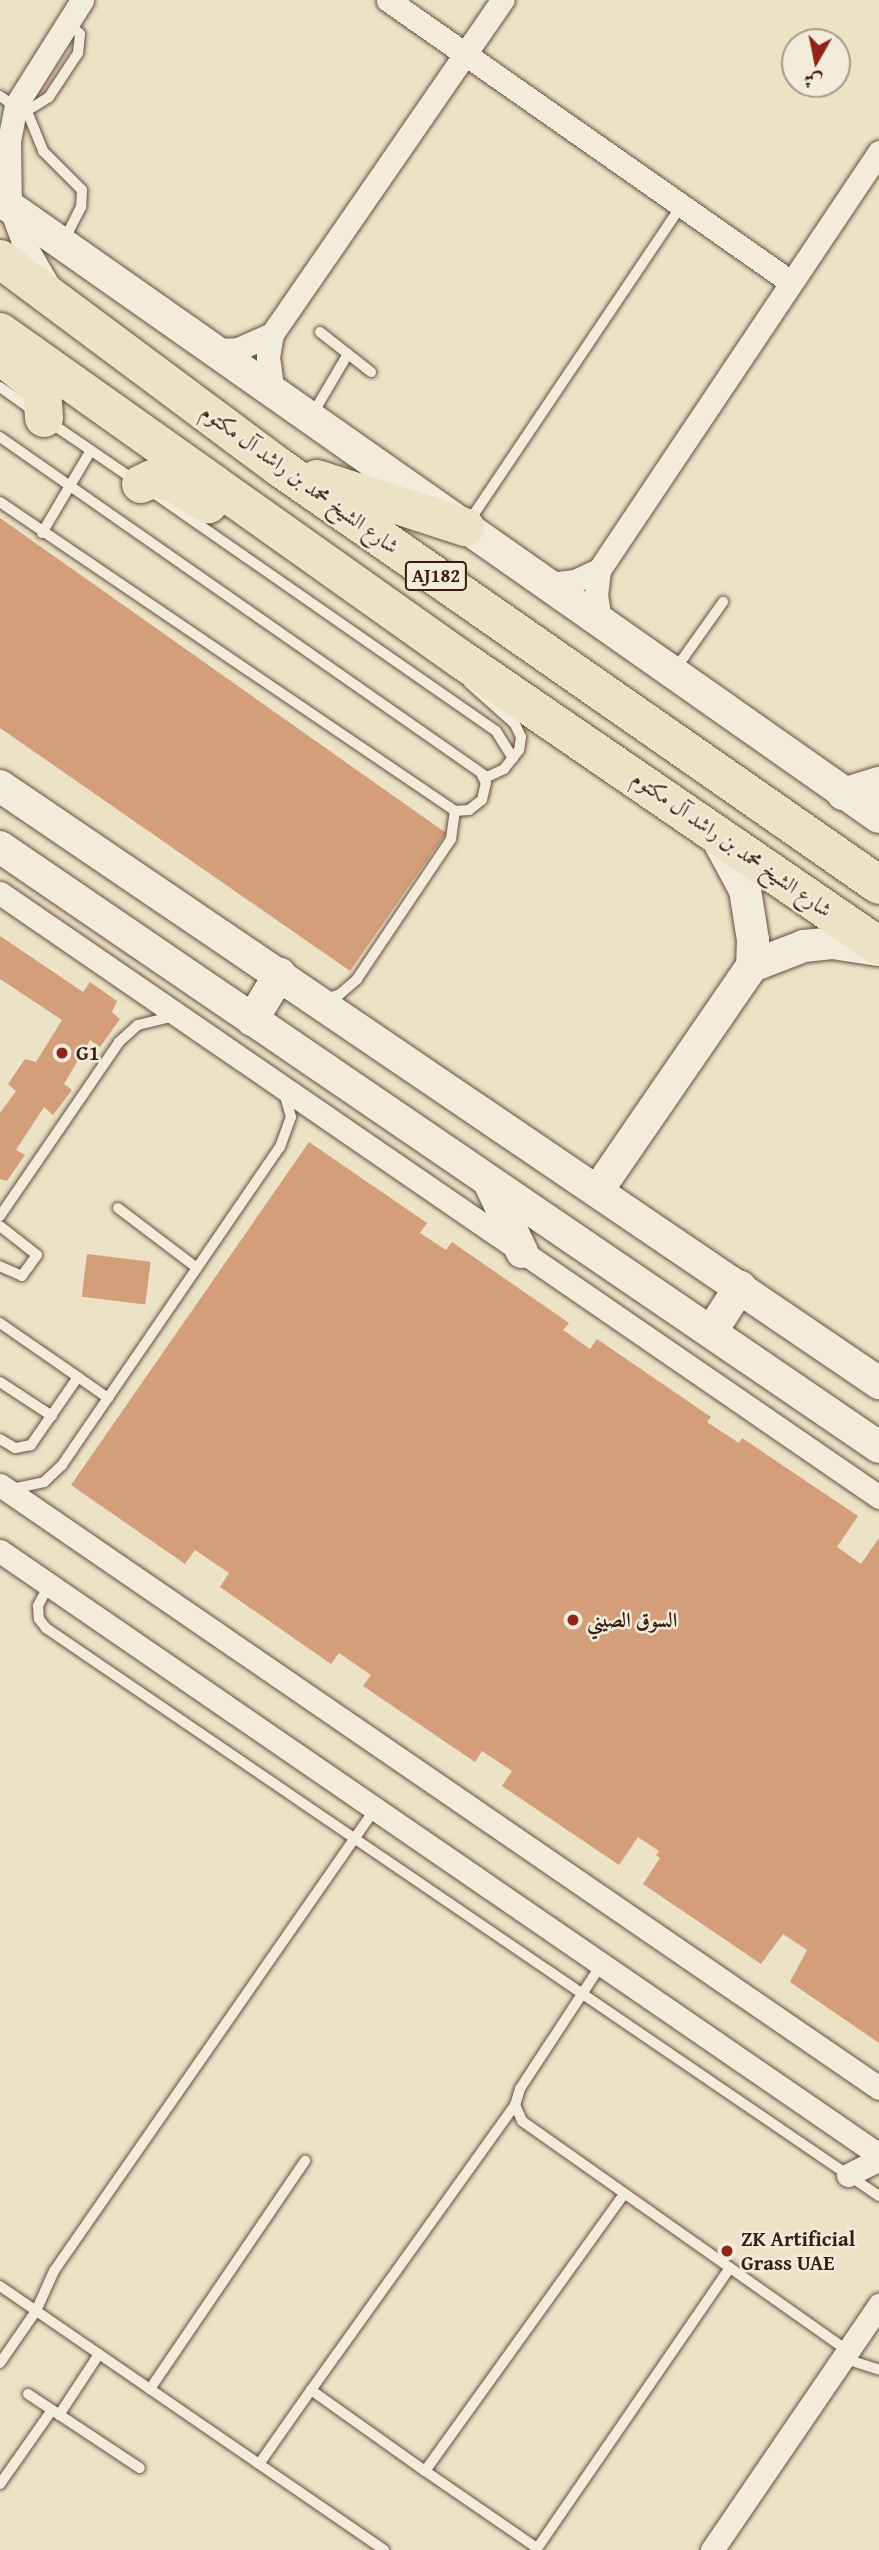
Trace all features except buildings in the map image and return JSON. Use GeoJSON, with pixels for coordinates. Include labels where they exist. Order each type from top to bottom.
{"type":"FeatureCollection","features":[{"type":"Feature","properties":{"kind":"highway","name":"شارع الشيخ محمد بن راشد آل مكتوم"},"geometry":{"type":"LineString","coordinates":[[0,259],[60,300],[279,467],[879,885]]}},
{"type":"Feature","properties":{"kind":"highway","name":"شارع الشيخ محمد بن راشد آل مكتوم"},"geometry":{"type":"LineString","coordinates":[[0,332],[459,658],[705,824],[879,948]]}},
{"type":"Feature","properties":{"kind":"highway"},"geometry":{"type":"LineString","coordinates":[[0,356],[41,389],[44,418]]}},
{"type":"Feature","properties":{"kind":"highway"},"geometry":{"type":"LineString","coordinates":[[279,467],[465,527]]}},
{"type":"Feature","properties":{"kind":"highway"},"geometry":{"type":"LineString","coordinates":[[141,484],[152,479],[171,481],[256,532],[292,538]]}},
{"type":"Feature","properties":{"kind":"street"},"geometry":{"type":"LineString","coordinates":[[60,300],[33,262],[5,203],[10,108],[82,0]]}},
{"type":"Feature","properties":{"kind":"street"},"geometry":{"type":"LineString","coordinates":[[388,0],[790,281]]}},
{"type":"Feature","properties":{"kind":"street"},"geometry":{"type":"LineString","coordinates":[[273,392],[268,357],[272,334],[502,0]]}},
{"type":"Feature","properties":{"kind":"street"},"geometry":{"type":"LineString","coordinates":[[600,620],[596,595],[599,570],[790,281],[879,152]]}},
{"type":"Feature","properties":{"kind":"street"},"geometry":{"type":"LineString","coordinates":[[5,203],[879,817]]}},
{"type":"Feature","properties":{"kind":"street"},"geometry":{"type":"LineString","coordinates":[[213,350],[238,349],[272,334]]}},
{"type":"Feature","properties":{"kind":"street"},"geometry":{"type":"LineString","coordinates":[[549,584],[575,581],[599,570]]}},
{"type":"Feature","properties":{"kind":"street"},"geometry":{"type":"LineString","coordinates":[[843,794],[879,783]]}},
{"type":"Feature","properties":{"kind":"street"},"geometry":{"type":"LineString","coordinates":[[0,786],[319,1000],[879,1383]]}},
{"type":"Feature","properties":{"kind":"street"},"geometry":{"type":"LineString","coordinates":[[598,1190],[751,966],[752,928],[745,890],[722,844],[705,824]]}},
{"type":"Feature","properties":{"kind":"street"},"geometry":{"type":"LineString","coordinates":[[0,847],[879,1447]]}},
{"type":"Feature","properties":{"kind":"street"},"geometry":{"type":"LineString","coordinates":[[3,898],[879,1497]]}},
{"type":"Feature","properties":{"kind":"street"},"geometry":{"type":"LineString","coordinates":[[751,966],[804,946],[832,943],[879,948]]}},
{"type":"Feature","properties":{"kind":"street"},"geometry":{"type":"LineString","coordinates":[[252,1020],[280,974]]}},
{"type":"Feature","properties":{"kind":"street"},"geometry":{"type":"LineString","coordinates":[[490,1182],[522,1252]]}},
{"type":"Feature","properties":{"kind":"street"},"geometry":{"type":"LineString","coordinates":[[710,1332],[740,1287]]}},
{"type":"Feature","properties":{"kind":"street"},"geometry":{"type":"LineString","coordinates":[[3,1487],[879,2088]]}},
{"type":"Feature","properties":{"kind":"street"},"geometry":{"type":"LineString","coordinates":[[0,1551],[879,2157],[848,2175]]}},
{"type":"Feature","properties":{"kind":"street"},"geometry":{"type":"LineString","coordinates":[[712,2550],[879,2305]]}},
{"type":"Feature","properties":{"kind":"lane"},"geometry":{"type":"LineString","coordinates":[[10,108],[43,151],[82,190],[81,207],[61,244]]}},
{"type":"Feature","properties":{"kind":"lane"},"geometry":{"type":"LineString","coordinates":[[465,527],[682,205]]}},
{"type":"Feature","properties":{"kind":"lane"},"geometry":{"type":"LineString","coordinates":[[320,332],[371,372]]}},
{"type":"Feature","properties":{"kind":"lane"},"geometry":{"type":"LineString","coordinates":[[310,417],[348,354]]}},
{"type":"Feature","properties":{"kind":"lane"},"geometry":{"type":"LineString","coordinates":[[0,387],[496,731],[513,758]]}},
{"type":"Feature","properties":{"kind":"lane"},"geometry":{"type":"LineString","coordinates":[[0,437],[482,775],[486,783],[482,800],[469,810],[456,811],[42,533],[0,502]]}},
{"type":"Feature","properties":{"kind":"lane"},"geometry":{"type":"LineString","coordinates":[[42,533],[91,450]]}},
{"type":"Feature","properties":{"kind":"lane"},"geometry":{"type":"LineString","coordinates":[[673,673],[723,603]]}},
{"type":"Feature","properties":{"kind":"lane"},"geometry":{"type":"LineString","coordinates":[[459,658],[475,692],[519,730],[522,744],[499,773],[482,775]]}},
{"type":"Feature","properties":{"kind":"lane"},"geometry":{"type":"LineString","coordinates":[[319,1000],[340,994],[357,979],[451,839],[456,811]]}},
{"type":"Feature","properties":{"kind":"lane"},"geometry":{"type":"LineString","coordinates":[[0,1216],[119,1042],[138,1025],[175,1016]]}},
{"type":"Feature","properties":{"kind":"lane"},"geometry":{"type":"LineString","coordinates":[[3,1487],[32,1487],[54,1475],[108,1398],[286,1138],[289,1107],[281,1087]]}},
{"type":"Feature","properties":{"kind":"lane"},"geometry":{"type":"LineString","coordinates":[[118,1208],[197,1268]]}},
{"type":"Feature","properties":{"kind":"lane"},"geometry":{"type":"LineString","coordinates":[[0,1226],[37,1255],[22,1276],[0,1266]]}},
{"type":"Feature","properties":{"kind":"lane"},"geometry":{"type":"LineString","coordinates":[[0,1323],[108,1398]]}},
{"type":"Feature","properties":{"kind":"lane"},"geometry":{"type":"LineString","coordinates":[[0,1439],[15,1448],[26,1447],[78,1377]]}},
{"type":"Feature","properties":{"kind":"lane"},"geometry":{"type":"LineString","coordinates":[[0,1382],[51,1416]]}},
{"type":"Feature","properties":{"kind":"lane"},"geometry":{"type":"LineString","coordinates":[[49,1584],[37,1613],[46,1628],[879,2196]]}},
{"type":"Feature","properties":{"kind":"lane"},"geometry":{"type":"LineString","coordinates":[[0,2363],[36,2311],[54,2271],[375,1809]]}},
{"type":"Feature","properties":{"kind":"lane"},"geometry":{"type":"LineString","coordinates":[[259,2464],[515,2105],[520,2089],[601,1965]]}},
{"type":"Feature","properties":{"kind":"lane"},"geometry":{"type":"LineString","coordinates":[[515,2105],[528,2127],[730,2268],[845,2354],[879,2370]]}},
{"type":"Feature","properties":{"kind":"lane"},"geometry":{"type":"LineString","coordinates":[[150,2389],[305,2161]]}},
{"type":"Feature","properties":{"kind":"lane"},"geometry":{"type":"LineString","coordinates":[[425,2471],[624,2194]]}},
{"type":"Feature","properties":{"kind":"lane"},"geometry":{"type":"LineString","coordinates":[[311,2390],[536,2549],[730,2268]]}},
{"type":"Feature","properties":{"kind":"lane"},"geometry":{"type":"LineString","coordinates":[[0,2286],[384,2550]]}},
{"type":"Feature","properties":{"kind":"lane"},"geometry":{"type":"LineString","coordinates":[[0,2484],[99,2354]]}},
{"type":"Feature","properties":{"kind":"lane"},"geometry":{"type":"LineString","coordinates":[[28,2394],[140,2468]]}},
{"type":"Feature","properties":{"kind":"place","name":"G1"},"geometry":{"type":"Point","coordinates":[62,1053]}},
{"type":"Feature","properties":{"kind":"place","name":"السوق الصيني"},"geometry":{"type":"Point","coordinates":[573,1620]}},
{"type":"Feature","properties":{"kind":"place","name":"ZK Artificial Grass UAE"},"geometry":{"type":"Point","coordinates":[727,2251]}}]}
